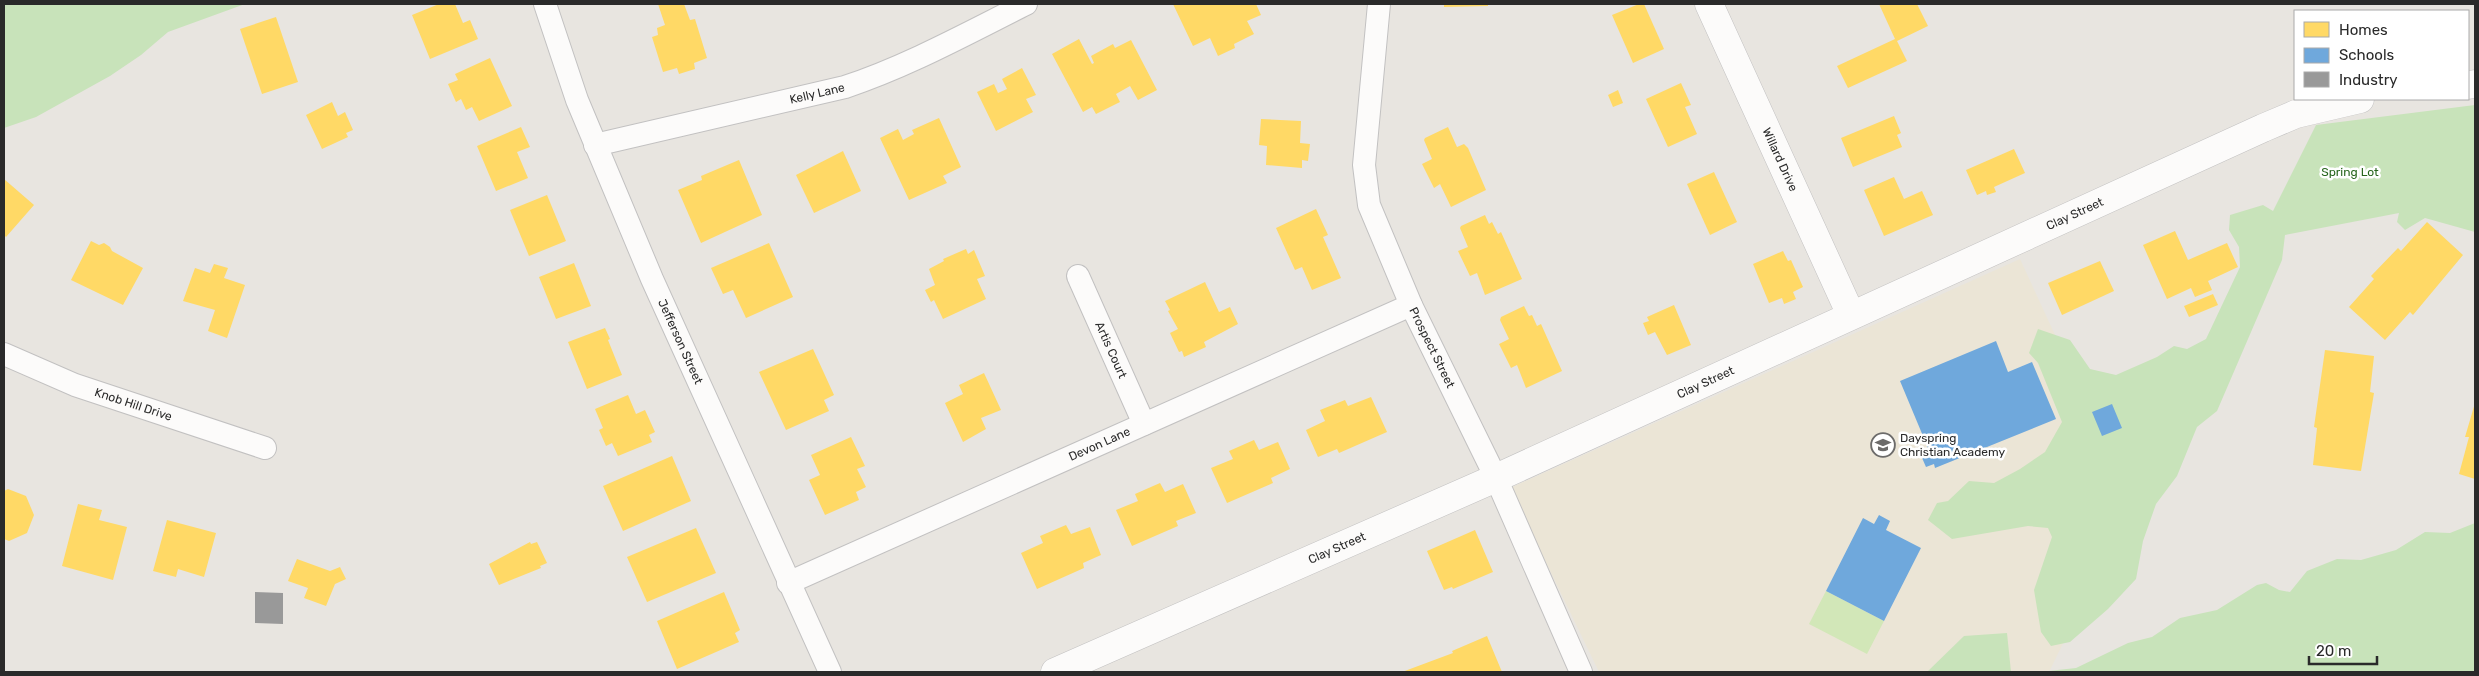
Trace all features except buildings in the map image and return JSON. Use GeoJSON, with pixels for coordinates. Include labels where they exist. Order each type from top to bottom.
{"type":"FeatureCollection","features":[{"type":"Feature","properties":{"kind":"street","name":"Jefferson Street"},"geometry":{"type":"LineString","coordinates":[[545,4],[595,145],[652,279],[788,583],[830,672]]}},
{"type":"Feature","properties":{"kind":"street","name":"Kelly Lane"},"geometry":{"type":"LineString","coordinates":[[595,145],[845,87],[884,74],[1026,4]]}},
{"type":"Feature","properties":{"kind":"street","name":"Prospect Street"},"geometry":{"type":"LineString","coordinates":[[1379,4],[1364,164],[1369,205],[1377,228],[1411,305],[1496,478],[1581,672]]}},
{"type":"Feature","properties":{"kind":"street","name":"Willard Drive"},"geometry":{"type":"LineString","coordinates":[[1709,4],[1851,315]]}},
{"type":"Feature","properties":{"kind":"street","name":"Clay Street"},"geometry":{"type":"LineString","coordinates":[[1054,672],[1496,478],[2262,128],[2314,109],[2355,100]]}},
{"type":"Feature","properties":{"kind":"street","name":"Artis Court"},"geometry":{"type":"LineString","coordinates":[[1078,276],[1144,424]]}},
{"type":"Feature","properties":{"kind":"street","name":"Devon Lane"},"geometry":{"type":"LineString","coordinates":[[788,583],[1411,305]]}},
{"type":"Feature","properties":{"kind":"street","name":"Knob Hill Drive"},"geometry":{"type":"LineString","coordinates":[[4,354],[75,384],[265,448]]}},
{"type":"Feature","properties":{"kind":"shaded area","name":"Dayspring Christian Academy"},"geometry":{"type":"Polygon","coordinates":[[[2020,259],[2086,402],[2208,348],[2049,672],[1599,672],[1510,488],[2020,259]]]}},
{"type":"Feature","properties":{"kind":"green space"},"geometry":{"type":"Polygon","coordinates":[[[4,4],[245,4],[168,32],[141,55],[110,76],[36,117],[4,128],[4,4]]]}},
{"type":"Feature","properties":{"kind":"green space","name":"Spring Lot"},"geometry":{"type":"Polygon","coordinates":[[[2475,105],[2475,232],[2425,218],[2405,230],[2397,222],[2399,213],[2285,235],[2282,260],[2217,411],[2197,427],[2177,476],[2156,504],[2143,541],[2136,579],[2108,609],[2070,642],[2051,646],[2041,632],[2034,590],[2052,537],[2048,528],[2028,526],[1952,539],[1928,520],[1937,503],[1948,501],[1969,481],[1994,483],[2020,469],[2045,452],[2062,422],[2038,363],[2029,353],[2038,329],[2070,340],[2090,369],[2116,375],[2157,357],[2174,346],[2187,349],[2206,339],[2240,267],[2239,247],[2229,230],[2230,215],[2263,205],[2273,211],[2316,125],[2475,105]]]}},
{"type":"Feature","properties":{"kind":"green space"},"geometry":{"type":"Polygon","coordinates":[[[2475,523],[2475,672],[2039,672],[2076,668],[2128,643],[2152,637],[2180,618],[2217,610],[2257,585],[2266,583],[2279,590],[2290,592],[2307,571],[2337,559],[2361,560],[2396,550],[2425,532],[2450,533],[2475,523]]]}},
{"type":"Feature","properties":{"kind":"green space"},"geometry":{"type":"Polygon","coordinates":[[[1826,591],[1884,621],[1867,654],[1809,624],[1826,591]]]}},
{"type":"Feature","properties":{"kind":"green space"},"geometry":{"type":"Polygon","coordinates":[[[2007,633],[2011,672],[1927,672],[1964,636],[2007,633]]]}},
{"type":"Feature","properties":{"kind":"place","name":"Dayspring Christian Academy"},"geometry":{"type":"Point","coordinates":[1883,445]}}]}
